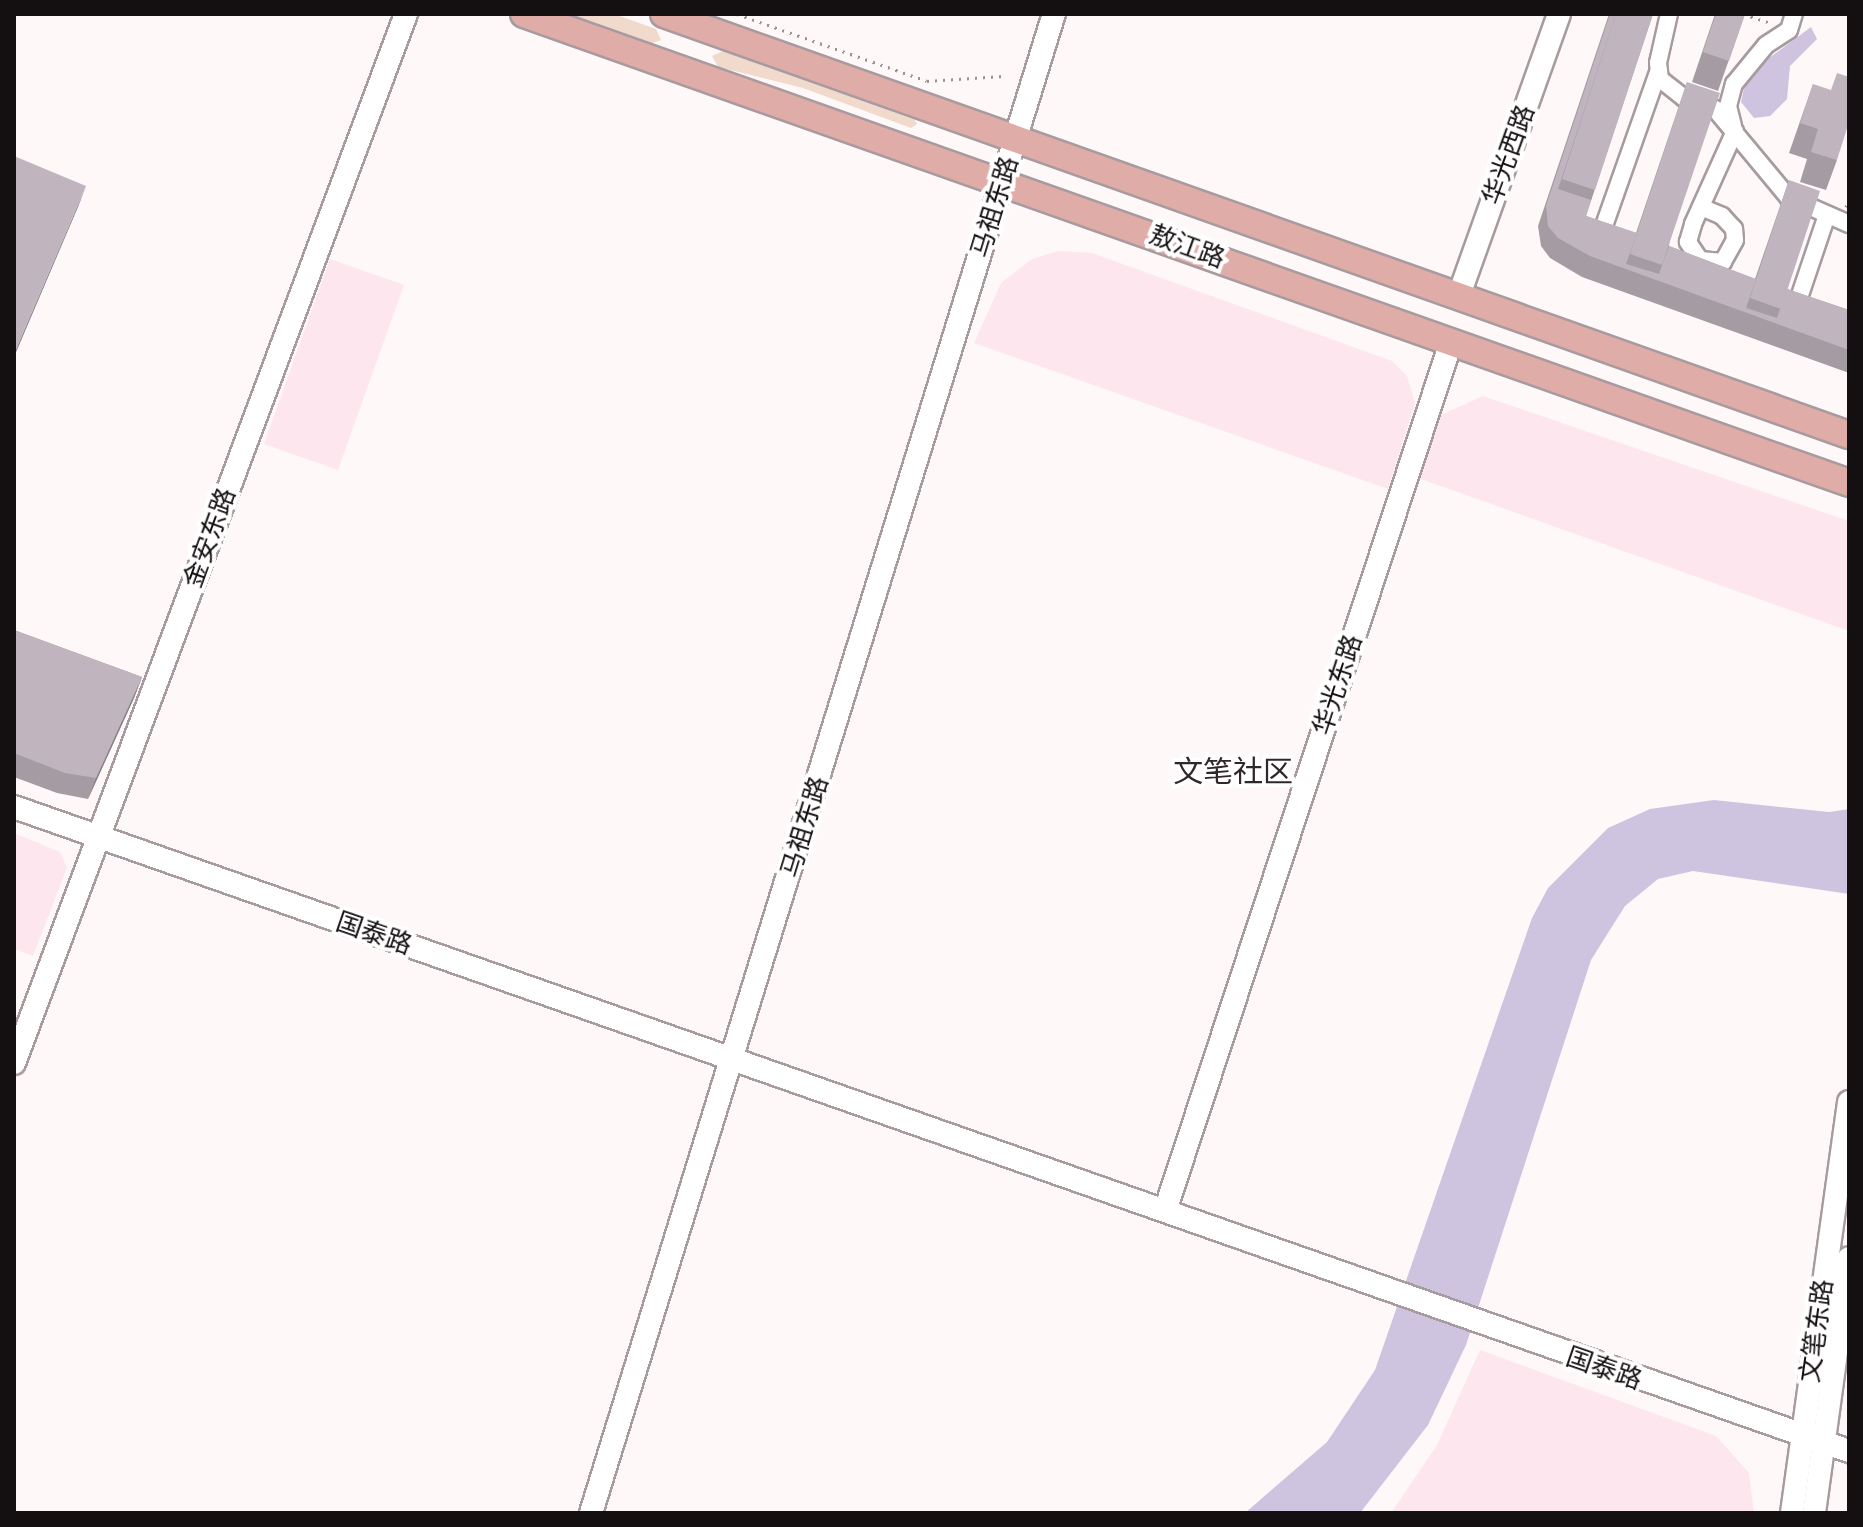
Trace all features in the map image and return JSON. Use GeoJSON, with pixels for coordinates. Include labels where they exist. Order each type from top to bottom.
{"type":"FeatureCollection","features":[{"type":"Feature","properties":{"kind":"main road","name":"敖江路"},"geometry":{"type":"LineString","coordinates":[[524,14],[1003,181],[1849,483]]}},
{"type":"Feature","properties":{"kind":"main road","name":"敖江路"},"geometry":{"type":"LineString","coordinates":[[664,14],[1845,433]]}},
{"type":"Feature","properties":{"kind":"main road"},"geometry":{"type":"LineString","coordinates":[[1819,472],[1849,493]]}},
{"type":"Feature","properties":{"kind":"street","name":"金安东路"},"geometry":{"type":"LineString","coordinates":[[14,1063],[406,14]]}},
{"type":"Feature","properties":{"kind":"street","name":"马祖东路"},"geometry":{"type":"LineString","coordinates":[[591,1513],[1054,14]]}},
{"type":"Feature","properties":{"kind":"street","name":"华光西路"},"geometry":{"type":"LineString","coordinates":[[1459,295],[1559,14]]}},
{"type":"Feature","properties":{"kind":"street"},"geometry":{"type":"LineString","coordinates":[[1605,223],[1659,70],[1669,14]]}},
{"type":"Feature","properties":{"kind":"street"},"geometry":{"type":"LineString","coordinates":[[1701,207],[1734,129],[1728,106],[1734,84],[1766,45],[1792,22]]}},
{"type":"Feature","properties":{"kind":"street"},"geometry":{"type":"LineString","coordinates":[[1659,70],[1672,91],[1715,109],[1788,197],[1849,224]]}},
{"type":"Feature","properties":{"kind":"street"},"geometry":{"type":"LineString","coordinates":[[1798,301],[1827,215]]}},
{"type":"Feature","properties":{"kind":"street","name":"华光东路"},"geometry":{"type":"LineString","coordinates":[[1165,1211],[1451,342]]}},
{"type":"Feature","properties":{"kind":"street","name":"国泰路"},"geometry":{"type":"LineString","coordinates":[[14,807],[1165,1211],[1487,1328],[1849,1451]]}},
{"type":"Feature","properties":{"kind":"street","name":"文笔东路"},"geometry":{"type":"LineString","coordinates":[[1814,1513],[1813,1440],[1849,1102]]}},
{"type":"Feature","properties":{"kind":"street","name":"文笔东路"},"geometry":{"type":"LineString","coordinates":[[1792,1513],[1813,1440],[1849,1258]]}},
{"type":"Feature","properties":{"kind":"path"},"geometry":{"type":"LineString","coordinates":[[737,14],[927,81],[1003,76]]}},
{"type":"Feature","properties":{"kind":"path"},"geometry":{"type":"LineString","coordinates":[[1743,14],[1792,22]]}},
{"type":"Feature","properties":{"kind":"shaded area"},"geometry":{"type":"Polygon","coordinates":[[[559,14],[614,14],[656,29],[661,40],[647,45],[559,14]]]}},
{"type":"Feature","properties":{"kind":"shaded area"},"geometry":{"type":"Polygon","coordinates":[[[1811,27],[1817,39],[1790,66],[1787,99],[1770,116],[1754,118],[1741,102],[1744,88],[1761,64],[1811,27]]]}},
{"type":"Feature","properties":{"kind":"shaded area"},"geometry":{"type":"Polygon","coordinates":[[[723,51],[915,120],[917,124],[911,128],[803,88],[718,67],[712,56],[723,51]]]}},
{"type":"Feature","properties":{"kind":"shaded area"},"geometry":{"type":"Polygon","coordinates":[[[1058,251],[1092,253],[1392,361],[1407,376],[1415,403],[1388,489],[974,343],[1001,283],[1032,259],[1058,251]]]}},
{"type":"Feature","properties":{"kind":"shaded area"},"geometry":{"type":"Polygon","coordinates":[[[330,259],[404,285],[338,470],[264,444],[330,259]]]}},
{"type":"Feature","properties":{"kind":"shaded area"},"geometry":{"type":"Polygon","coordinates":[[[1483,396],[1849,521],[1849,631],[1418,478],[1441,415],[1483,396]]]}},
{"type":"Feature","properties":{"kind":"shaded area"},"geometry":{"type":"Polygon","coordinates":[[[1714,800],[1829,812],[1849,809],[1849,894],[1693,871],[1658,879],[1625,906],[1591,960],[1466,1345],[1428,1425],[1360,1513],[1245,1513],[1327,1442],[1375,1370],[1532,918],[1548,888],[1608,828],[1650,809],[1714,800]]]}},
{"type":"Feature","properties":{"kind":"shaded area"},"geometry":{"type":"Polygon","coordinates":[[[14,833],[60,852],[67,868],[33,956],[14,949],[14,833]]]}},
{"type":"Feature","properties":{"kind":"shaded area"},"geometry":{"type":"Polygon","coordinates":[[[1480,1350],[1716,1436],[1749,1473],[1754,1513],[1391,1513],[1437,1445],[1480,1350]]]}},
{"type":"Feature","properties":{"kind":"building"},"geometry":{"type":"Polygon","coordinates":[[[1610,14],[1616,14],[1558,189],[1591,200],[1586,216],[1637,233],[1626,264],[1659,274],[1669,246],[1756,279],[1746,308],[1777,318],[1787,289],[1849,310],[1849,350],[1590,256],[1558,238],[1548,226],[1546,206],[1610,14]]]}},
{"type":"Feature","properties":{"kind":"building"},"geometry":{"type":"Polygon","coordinates":[[[1616,14],[1653,14],[1595,190],[1562,179],[1616,14]]]}},
{"type":"Feature","properties":{"kind":"building"},"geometry":{"type":"Polygon","coordinates":[[[1716,14],[1745,14],[1729,61],[1703,52],[1716,14]]]}},
{"type":"Feature","properties":{"kind":"building"},"geometry":{"type":"Polygon","coordinates":[[[1837,73],[1849,77],[1849,122],[1837,160],[1811,152],[1818,129],[1800,123],[1813,84],[1831,90],[1837,73]]]}},
{"type":"Feature","properties":{"kind":"building"},"geometry":{"type":"Polygon","coordinates":[[[1687,82],[1720,93],[1662,265],[1630,254],[1687,82]]]}},
{"type":"Feature","properties":{"kind":"building"},"geometry":{"type":"Polygon","coordinates":[[[14,156],[86,186],[14,354],[14,156]]]}},
{"type":"Feature","properties":{"kind":"building"},"geometry":{"type":"Polygon","coordinates":[[[1789,180],[1820,191],[1781,309],[1750,298],[1789,180]]]}},
{"type":"Feature","properties":{"kind":"building"},"geometry":{"type":"Polygon","coordinates":[[[14,630],[142,677],[96,778],[65,773],[14,753],[14,630]]]}},
{"type":"Feature","properties":{"kind":"district","name":"文笔社区"},"geometry":{"type":"Point","coordinates":[1233,771]}}]}
